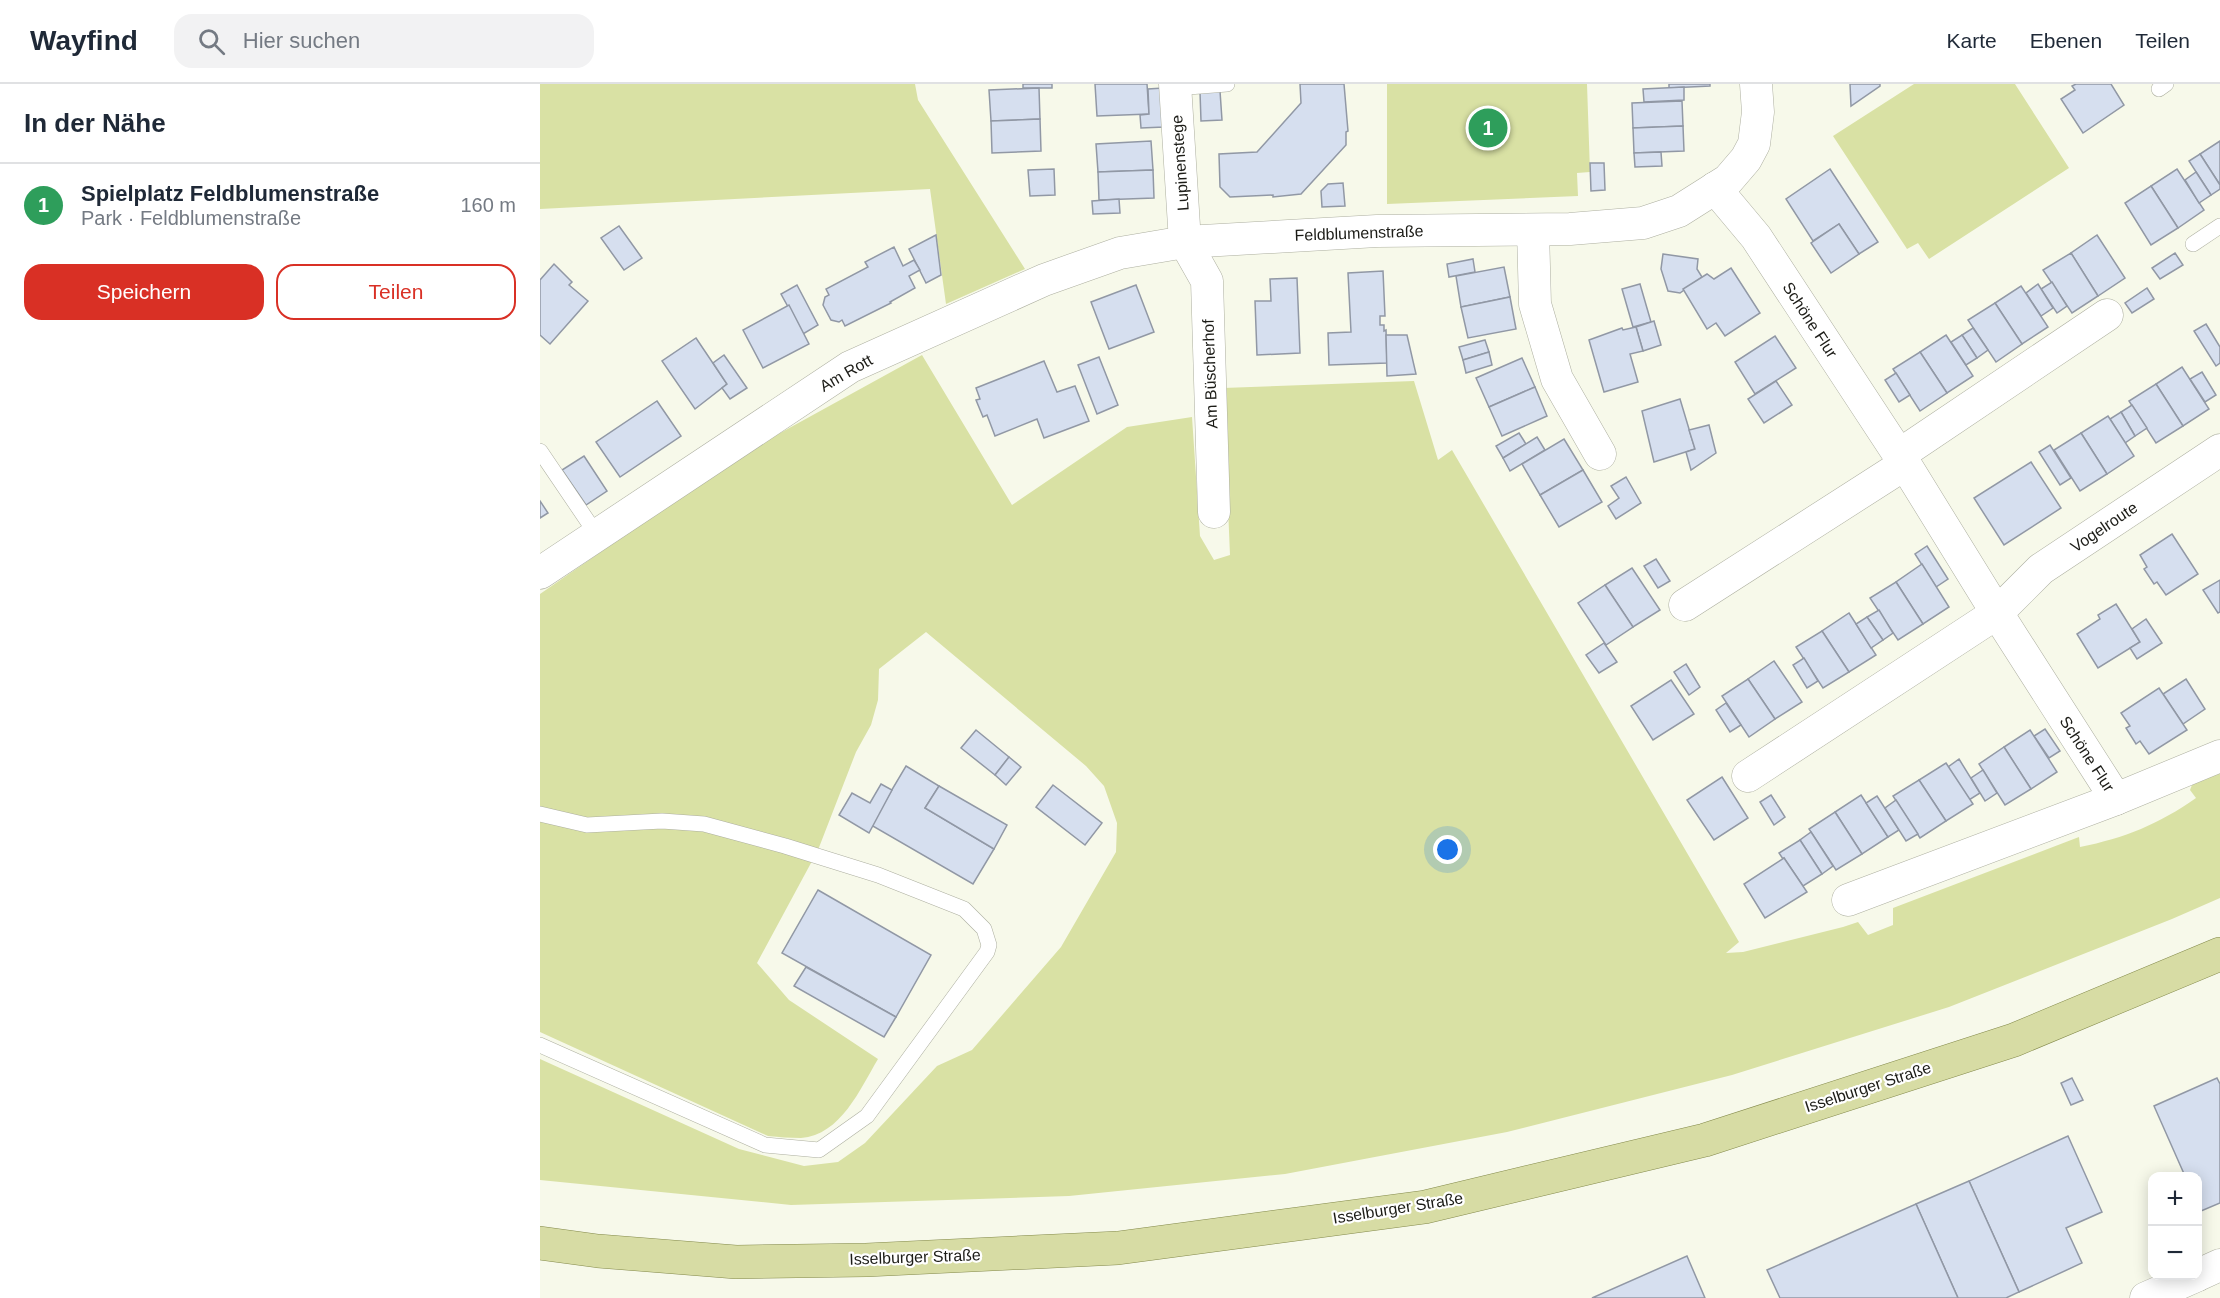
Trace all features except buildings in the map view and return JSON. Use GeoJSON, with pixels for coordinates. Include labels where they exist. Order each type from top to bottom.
{"type":"FeatureCollection","features":[{"type":"Feature","properties":{"kind":"main road","name":"Isselburger Straße"},"geometry":{"type":"LineString","coordinates":[[540,1243],[621,1254],[736,1262],[866,1260],[1118,1248],[1425,1206],[1716,1136],[2014,1040],[2220,954]]}},
{"type":"Feature","properties":{"kind":"street","name":"Feldblumenstraße"},"geometry":{"type":"LineString","coordinates":[[1185,242],[1396,230],[1533,230],[1643,223],[1679,211],[1728,180],[1746,159],[1754,144],[1758,112],[1756,84]]}},
{"type":"Feature","properties":{"kind":"street","name":"Lupinenstege"},"geometry":{"type":"LineString","coordinates":[[1175,86],[1185,242]]}},
{"type":"Feature","properties":{"kind":"street","name":"Schöne Flur"},"geometry":{"type":"LineString","coordinates":[[1715,188],[1756,237],[1902,459],[2116,799],[2220,756]]}},
{"type":"Feature","properties":{"kind":"street"},"geometry":{"type":"LineString","coordinates":[[1533,230],[1535,304],[1557,380],[1600,454]]}},
{"type":"Feature","properties":{"kind":"street","name":"Am Büscherhof"},"geometry":{"type":"LineString","coordinates":[[1185,242],[1207,281],[1214,512]]}},
{"type":"Feature","properties":{"kind":"street","name":"Am Rott"},"geometry":{"type":"LineString","coordinates":[[540,573],[850,367],[1044,279],[1120,253],[1185,242]]}},
{"type":"Feature","properties":{"kind":"street"},"geometry":{"type":"LineString","coordinates":[[1685,606],[1902,459],[2107,315]]}},
{"type":"Feature","properties":{"kind":"street","name":"Vogelroute"},"geometry":{"type":"LineString","coordinates":[[1997,613],[2041,569],[2220,450]]}},
{"type":"Feature","properties":{"kind":"street"},"geometry":{"type":"LineString","coordinates":[[1748,776],[1997,613]]}},
{"type":"Feature","properties":{"kind":"street"},"geometry":{"type":"LineString","coordinates":[[1848,900],[2116,799]]}},
{"type":"Feature","properties":{"kind":"street"},"geometry":{"type":"LineString","coordinates":[[2202,1273],[2220,1265]]}},
{"type":"Feature","properties":{"kind":"street"},"geometry":{"type":"LineString","coordinates":[[2146,1298],[2186,1280]]}},
{"type":"Feature","properties":{"kind":"lane"},"geometry":{"type":"LineString","coordinates":[[1175,86],[1227,84]]}},
{"type":"Feature","properties":{"kind":"lane"},"geometry":{"type":"LineString","coordinates":[[2193,244],[2220,226]]}},
{"type":"Feature","properties":{"kind":"lane"},"geometry":{"type":"LineString","coordinates":[[540,451],[597,535]]}},
{"type":"Feature","properties":{"kind":"lane"},"geometry":{"type":"LineString","coordinates":[[540,813],[587,825],[662,821],[704,824],[785,846],[878,876],[964,909],[984,929],[989,945],[987,952],[867,1116],[819,1150],[765,1145],[540,1045]]}},
{"type":"Feature","properties":{"kind":"green space"},"geometry":{"type":"Polygon","coordinates":[[[540,84],[915,84],[918,100],[1025,269],[946,304],[930,189],[540,209],[540,84]]]}},
{"type":"Feature","properties":{"kind":"green space"},"geometry":{"type":"Polygon","coordinates":[[[1387,84],[1587,84],[1590,172],[1577,173],[1578,196],[1387,204],[1387,84]]]}},
{"type":"Feature","properties":{"kind":"green space"},"geometry":{"type":"Polygon","coordinates":[[[1914,84],[2015,84],[2069,168],[1929,259],[1918,243],[1907,249],[1833,136],[1914,84]]]}},
{"type":"Feature","properties":{"kind":"green space"},"geometry":{"type":"Polygon","coordinates":[[[922,355],[1012,505],[1127,427],[1192,417],[1200,536],[1214,560],[1230,555],[1223,388],[1414,381],[1438,460],[1452,450],[1739,942],[1726,953],[1743,952],[1858,922],[1868,935],[1893,925],[1893,908],[2079,837],[2080,847],[2112,839],[2155,823],[2196,798],[2190,790],[2194,780],[2220,769],[2220,898],[1949,1007],[1732,1075],[1507,1132],[1285,1174],[1069,1196],[791,1205],[540,1180],[540,1059],[739,1149],[804,1166],[838,1162],[865,1143],[937,1066],[972,1050],[1061,947],[1116,852],[1117,823],[1104,786],[1086,766],[926,632],[879,669],[878,700],[871,725],[856,752],[818,850],[757,963],[789,1000],[878,1059],[848,1109],[838,1120],[815,1135],[801,1138],[768,1136],[540,1032],[540,594],[744,453],[922,355]]]}},
{"type":"Feature","properties":{"kind":"place","name":"Spielplatz Feldblumenstraße"},"geometry":{"type":"Point","coordinates":[1488,128]}}]}
